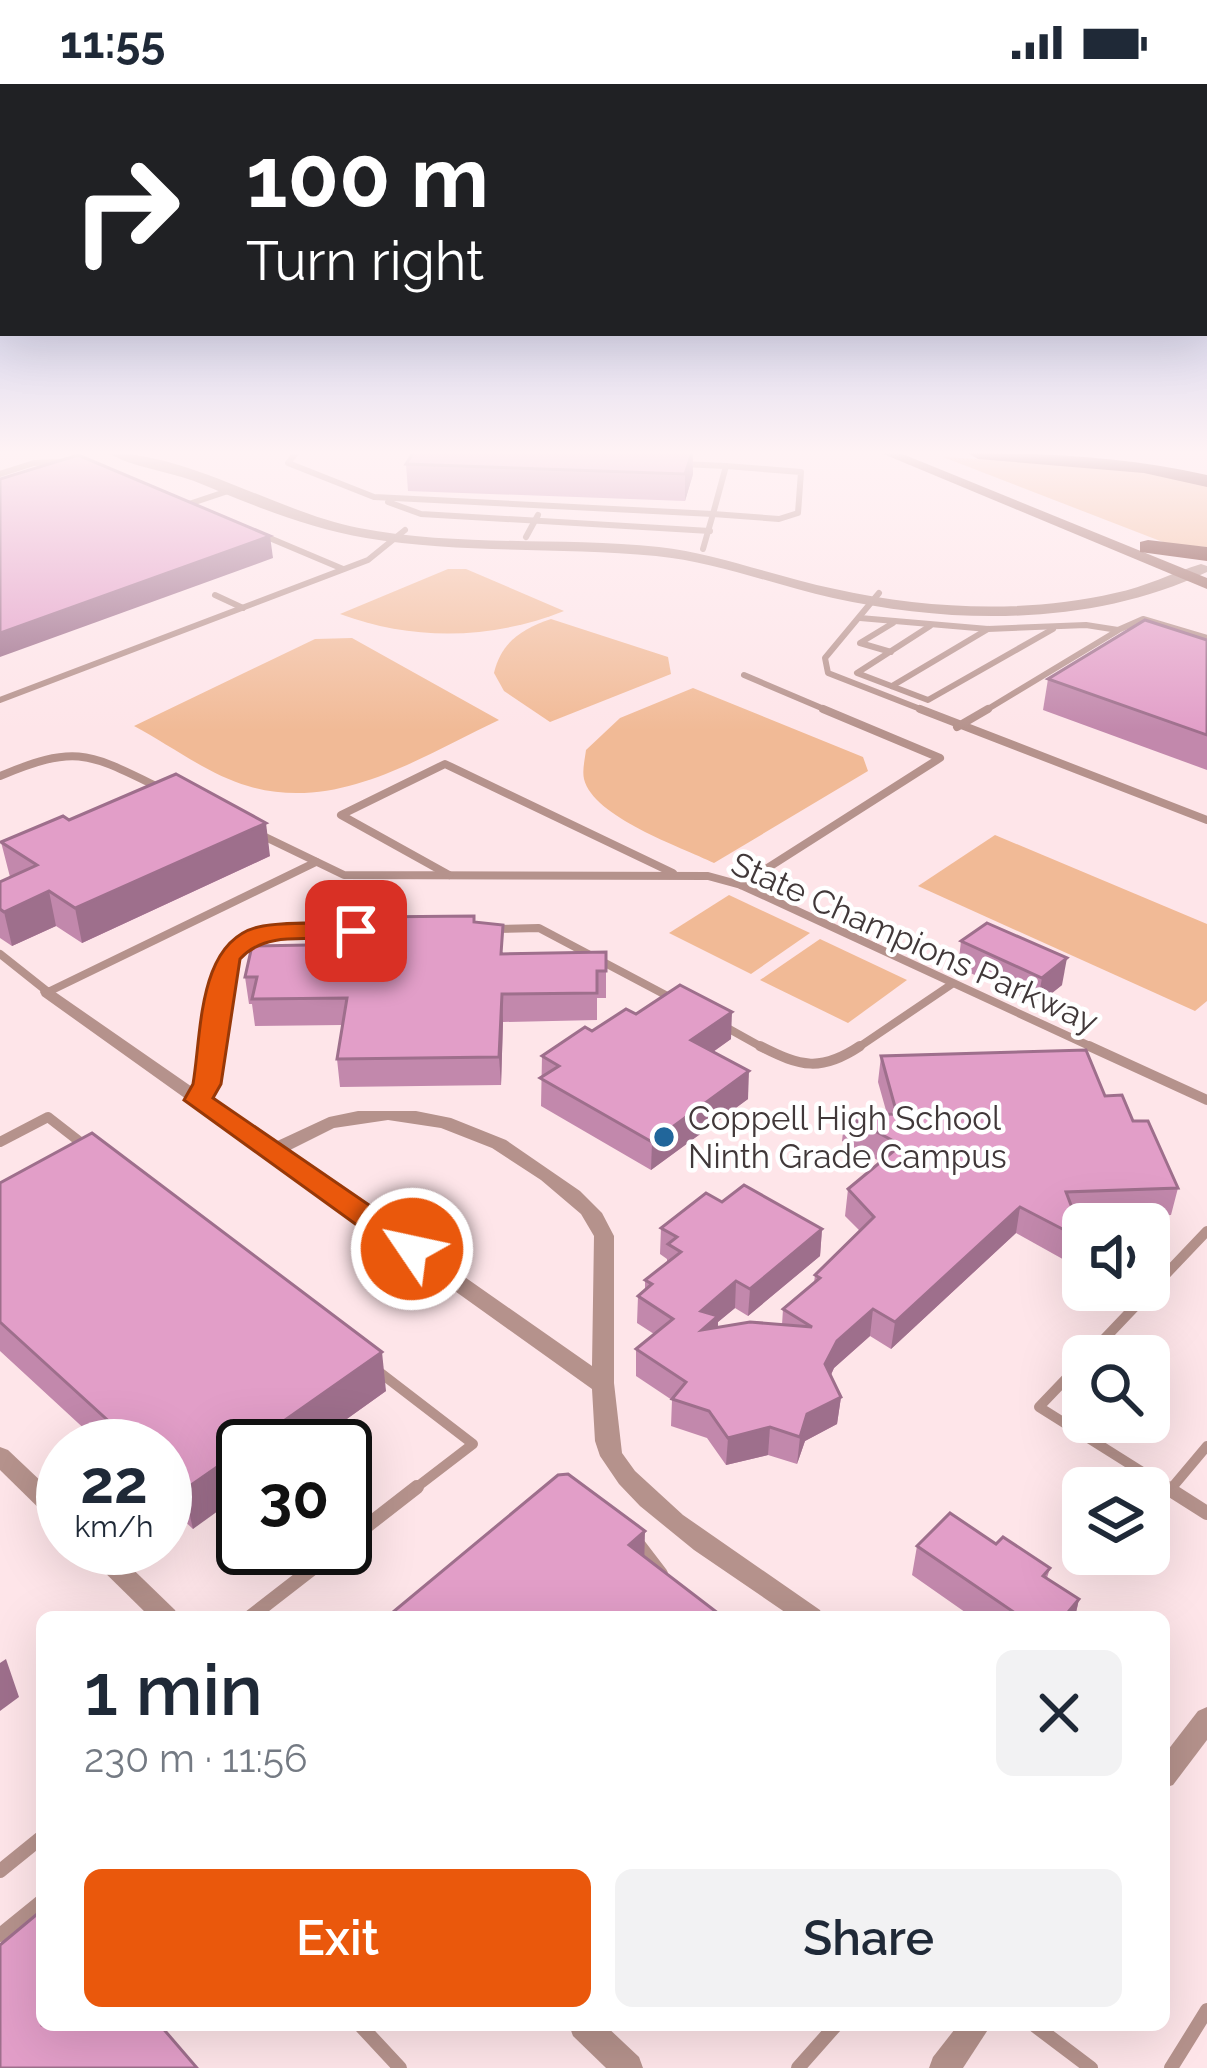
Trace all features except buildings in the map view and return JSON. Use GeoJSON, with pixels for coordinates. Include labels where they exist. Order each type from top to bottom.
{"type":"FeatureCollection","features":[{"type":"Feature","properties":{"kind":"highway"},"geometry":{"type":"LineString","coordinates":[[1148,547],[1199,568]]}},
{"type":"Feature","properties":{"kind":"main road"},"geometry":{"type":"LineString","coordinates":[[1137,546],[1199,568]]}},
{"type":"Feature","properties":{"kind":"street"},"geometry":{"type":"LineString","coordinates":[[591,546],[698,553],[877,597],[958,608],[1087,605],[1199,568]]}},
{"type":"Feature","properties":{"kind":"street"},"geometry":{"type":"LineString","coordinates":[[48,992],[604,1386]]}},
{"type":"Feature","properties":{"kind":"street"},"geometry":{"type":"LineString","coordinates":[[270,1152],[328,1124],[370,1116],[420,1117],[470,1127],[532,1163],[598,1218],[604,1236],[609,1454],[654,1504],[803,1611]]}},
{"type":"Feature","properties":{"kind":"street"},"geometry":{"type":"LineString","coordinates":[[0,1456],[36,1491]]}},
{"type":"Feature","properties":{"kind":"street"},"geometry":{"type":"LineString","coordinates":[[123,1575],[160,1611]]}},
{"type":"Feature","properties":{"kind":"street"},"geometry":{"type":"LineString","coordinates":[[1170,1768],[1207,1718]]}},
{"type":"Feature","properties":{"kind":"street"},"geometry":{"type":"LineString","coordinates":[[589,2031],[618,2065]]}},
{"type":"Feature","properties":{"kind":"street"},"geometry":{"type":"LineString","coordinates":[[944,2068],[972,2031]]}},
{"type":"Feature","properties":{"kind":"lane"},"geometry":{"type":"LineString","coordinates":[[288,546],[344,569]]}},
{"type":"Feature","properties":{"kind":"lane"},"geometry":{"type":"LineString","coordinates":[[0,700],[368,560],[386,546]]}},
{"type":"Feature","properties":{"kind":"lane"},"geometry":{"type":"LineString","coordinates":[[698,553],[702,546]]}},
{"type":"Feature","properties":{"kind":"lane"},"geometry":{"type":"LineString","coordinates":[[215,595],[243,608]]}},
{"type":"Feature","properties":{"kind":"lane"},"geometry":{"type":"LineString","coordinates":[[877,597],[825,658],[828,673],[957,727],[1207,820]]}},
{"type":"Feature","properties":{"kind":"lane"},"geometry":{"type":"LineString","coordinates":[[860,618],[930,626],[1118,630],[1140,637]]}},
{"type":"Feature","properties":{"kind":"lane"},"geometry":{"type":"LineString","coordinates":[[957,727],[1133,621],[1152,620],[1207,638]]}},
{"type":"Feature","properties":{"kind":"lane"},"geometry":{"type":"LineString","coordinates":[[891,652],[860,643],[893,623]]}},
{"type":"Feature","properties":{"kind":"lane"},"geometry":{"type":"LineString","coordinates":[[930,626],[857,673],[928,700],[1057,626]]}},
{"type":"Feature","properties":{"kind":"lane"},"geometry":{"type":"LineString","coordinates":[[892,686],[988,628]]}},
{"type":"Feature","properties":{"kind":"lane"},"geometry":{"type":"LineString","coordinates":[[741,885],[940,758],[744,675]]}},
{"type":"Feature","properties":{"kind":"lane"},"geometry":{"type":"LineString","coordinates":[[0,776],[53,753],[82,751],[175,794],[153,804]]}},
{"type":"Feature","properties":{"kind":"lane"},"geometry":{"type":"LineString","coordinates":[[453,878],[340,815],[445,764],[678,876]]}},
{"type":"Feature","properties":{"kind":"lane","name":"State Champions Parkway"},"geometry":{"type":"LineString","coordinates":[[238,825],[344,875],[708,876],[741,885],[1207,1100]]}},
{"type":"Feature","properties":{"kind":"lane"},"geometry":{"type":"LineString","coordinates":[[0,954],[48,992],[316,862]]}},
{"type":"Feature","properties":{"kind":"lane"},"geometry":{"type":"LineString","coordinates":[[471,929],[539,928],[686,1005]]}},
{"type":"Feature","properties":{"kind":"lane"},"geometry":{"type":"LineString","coordinates":[[198,1100],[207,1084],[228,958],[243,941],[264,933],[379,931]]}},
{"type":"Feature","properties":{"kind":"lane"},"geometry":{"type":"LineString","coordinates":[[706,1016],[812,1067],[833,1064],[952,984]]}},
{"type":"Feature","properties":{"kind":"lane"},"geometry":{"type":"LineString","coordinates":[[0,1142],[47,1117],[103,1160]]}},
{"type":"Feature","properties":{"kind":"lane"},"geometry":{"type":"LineString","coordinates":[[1108,1335],[1207,1231]]}},
{"type":"Feature","properties":{"kind":"lane"},"geometry":{"type":"LineString","coordinates":[[362,1359],[473,1444],[372,1523]]}},
{"type":"Feature","properties":{"kind":"lane"},"geometry":{"type":"LineString","coordinates":[[1062,1383],[1039,1407],[1062,1422]]}},
{"type":"Feature","properties":{"kind":"lane"},"geometry":{"type":"LineString","coordinates":[[1096,1443],[1134,1467]]}},
{"type":"Feature","properties":{"kind":"lane"},"geometry":{"type":"LineString","coordinates":[[1207,1446],[1170,1490],[1207,1513]]}},
{"type":"Feature","properties":{"kind":"lane"},"geometry":{"type":"LineString","coordinates":[[627,1534],[643,1546],[667,1584]]}},
{"type":"Feature","properties":{"kind":"lane"},"geometry":{"type":"LineString","coordinates":[[258,1611],[304,1575]]}},
{"type":"Feature","properties":{"kind":"lane"},"geometry":{"type":"LineString","coordinates":[[0,1871],[36,1843]]}},
{"type":"Feature","properties":{"kind":"lane"},"geometry":{"type":"LineString","coordinates":[[0,1935],[36,1906]]}},
{"type":"Feature","properties":{"kind":"lane"},"geometry":{"type":"LineString","coordinates":[[1171,2068],[1202,2030],[1207,2010]]}},
{"type":"Feature","properties":{"kind":"lane"},"geometry":{"type":"LineString","coordinates":[[366,2031],[400,2068]]}},
{"type":"Feature","properties":{"kind":"lane"},"geometry":{"type":"LineString","coordinates":[[798,2068],[831,2031]]}},
{"type":"Feature","properties":{"kind":"lane"},"geometry":{"type":"LineString","coordinates":[[1042,2031],[1091,2068]]}},
{"type":"Feature","properties":{"kind":"shaded area"},"geometry":{"type":"Polygon","coordinates":[[[448,569],[466,569],[564,611],[508,628],[452,634],[396,629],[340,614],[448,569]]]}},
{"type":"Feature","properties":{"kind":"shaded area"},"geometry":{"type":"Polygon","coordinates":[[[551,619],[668,657],[671,674],[550,722],[504,691],[494,673],[514,638],[551,619]]]}},
{"type":"Feature","properties":{"kind":"shaded area"},"geometry":{"type":"Polygon","coordinates":[[[352,638],[499,720],[378,777],[314,792],[281,792],[233,781],[134,726],[315,639],[352,638]]]}},
{"type":"Feature","properties":{"kind":"shaded area"},"geometry":{"type":"Polygon","coordinates":[[[693,688],[863,757],[868,771],[714,863],[661,839],[620,818],[591,793],[583,776],[586,750],[620,718],[693,688]]]}},
{"type":"Feature","properties":{"kind":"shaded area"},"geometry":{"type":"Polygon","coordinates":[[[995,835],[1207,924],[1207,1001],[1195,1011],[918,886],[995,835]]]}},
{"type":"Feature","properties":{"kind":"shaded area"},"geometry":{"type":"Polygon","coordinates":[[[729,895],[810,933],[751,974],[669,933],[729,895]]]}},
{"type":"Feature","properties":{"kind":"shaded area"},"geometry":{"type":"Polygon","coordinates":[[[820,939],[907,980],[848,1023],[760,980],[820,939]]]}},
{"type":"Feature","properties":{"kind":"place","name":"Coppell High School Ninth Grade Campus"},"geometry":{"type":"Point","coordinates":[664,1137]}},
{"type":"Feature","properties":{"kind":"route"},"geometry":{"type":"LineString","coordinates":[[356,931],[264,933],[243,941],[228,958],[207,1084],[198,1100],[412,1249]]}}]}
